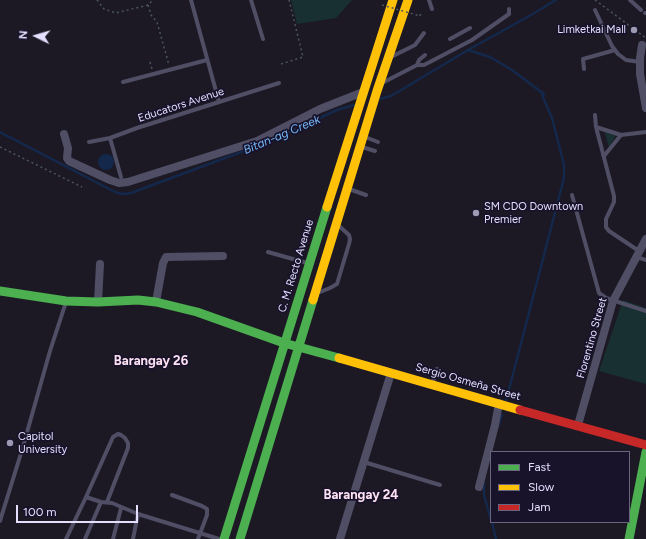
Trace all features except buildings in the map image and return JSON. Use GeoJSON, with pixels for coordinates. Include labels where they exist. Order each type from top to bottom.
{"type":"FeatureCollection","features":[{"type":"Feature","properties":{"kind":"main road","name":"C. M. Recto Avenue"},"geometry":{"type":"LineString","coordinates":[[224,539],[354,118],[393,0]]}},
{"type":"Feature","properties":{"kind":"main road"},"geometry":{"type":"LineString","coordinates":[[240,539],[360,146],[408,0]]}},
{"type":"Feature","properties":{"kind":"main road","name":"Sergio Osmeña Street"},"geometry":{"type":"LineString","coordinates":[[0,291],[66,301],[98,302],[138,300],[156,302],[197,312],[284,343],[646,445]]}},
{"type":"Feature","properties":{"kind":"main road"},"geometry":{"type":"LineString","coordinates":[[629,539],[646,452]]}},
{"type":"Feature","properties":{"kind":"street"},"geometry":{"type":"LineString","coordinates":[[644,41],[640,62],[640,74],[646,108]]}},
{"type":"Feature","properties":{"kind":"street"},"geometry":{"type":"LineString","coordinates":[[64,134],[68,148],[67,158],[69,161],[110,180],[120,183],[128,182],[257,141],[320,109],[362,93]]}},
{"type":"Feature","properties":{"kind":"street","name":"Florentino Street"},"geometry":{"type":"LineString","coordinates":[[578,425],[613,301],[646,239]]}},
{"type":"Feature","properties":{"kind":"street"},"geometry":{"type":"LineString","coordinates":[[156,302],[163,263],[166,257],[223,256]]}},
{"type":"Feature","properties":{"kind":"street"},"geometry":{"type":"LineString","coordinates":[[98,302],[100,264]]}},
{"type":"Feature","properties":{"kind":"street"},"geometry":{"type":"LineString","coordinates":[[340,539],[391,373]]}},
{"type":"Feature","properties":{"kind":"street"},"geometry":{"type":"LineString","coordinates":[[479,487],[496,425],[499,403]]}},
{"type":"Feature","properties":{"kind":"lane"},"geometry":{"type":"LineString","coordinates":[[191,0],[219,102]]}},
{"type":"Feature","properties":{"kind":"lane"},"geometry":{"type":"LineString","coordinates":[[250,0],[263,39]]}},
{"type":"Feature","properties":{"kind":"lane"},"geometry":{"type":"LineString","coordinates":[[429,0],[432,8]]}},
{"type":"Feature","properties":{"kind":"lane"},"geometry":{"type":"LineString","coordinates":[[630,0],[644,12]]}},
{"type":"Feature","properties":{"kind":"lane"},"geometry":{"type":"LineString","coordinates":[[379,87],[417,65],[424,65],[472,40],[509,14],[509,8]]}},
{"type":"Feature","properties":{"kind":"lane"},"geometry":{"type":"LineString","coordinates":[[595,10],[615,50],[624,59],[640,62]]}},
{"type":"Feature","properties":{"kind":"lane"},"geometry":{"type":"LineString","coordinates":[[450,39],[470,28]]}},
{"type":"Feature","properties":{"kind":"lane"},"geometry":{"type":"LineString","coordinates":[[389,57],[415,45],[424,33]]}},
{"type":"Feature","properties":{"kind":"lane"},"geometry":{"type":"LineString","coordinates":[[584,69],[583,59],[615,50]]}},
{"type":"Feature","properties":{"kind":"lane"},"geometry":{"type":"LineString","coordinates":[[417,65],[419,60],[424,55]]}},
{"type":"Feature","properties":{"kind":"lane"},"geometry":{"type":"LineString","coordinates":[[123,82],[207,60]]}},
{"type":"Feature","properties":{"kind":"lane","name":"Educators Avenue"},"geometry":{"type":"LineString","coordinates":[[89,142],[110,138],[279,83]]}},
{"type":"Feature","properties":{"kind":"lane"},"geometry":{"type":"LineString","coordinates":[[596,116],[596,127],[614,196],[614,202],[606,218],[606,227],[646,260]]}},
{"type":"Feature","properties":{"kind":"lane"},"geometry":{"type":"LineString","coordinates":[[596,127],[621,135],[646,132]]}},
{"type":"Feature","properties":{"kind":"lane"},"geometry":{"type":"LineString","coordinates":[[604,156],[621,135]]}},
{"type":"Feature","properties":{"kind":"lane"},"geometry":{"type":"LineString","coordinates":[[364,137],[378,142]]}},
{"type":"Feature","properties":{"kind":"lane"},"geometry":{"type":"LineString","coordinates":[[110,138],[121,177]]}},
{"type":"Feature","properties":{"kind":"lane"},"geometry":{"type":"LineString","coordinates":[[347,142],[375,151]]}},
{"type":"Feature","properties":{"kind":"lane"},"geometry":{"type":"LineString","coordinates":[[347,189],[366,195]]}},
{"type":"Feature","properties":{"kind":"lane"},"geometry":{"type":"LineString","coordinates":[[572,194],[599,293],[613,301],[646,311]]}},
{"type":"Feature","properties":{"kind":"lane"},"geometry":{"type":"LineString","coordinates":[[315,293],[337,284],[345,258],[350,239],[349,235],[336,224]]}},
{"type":"Feature","properties":{"kind":"lane"},"geometry":{"type":"LineString","coordinates":[[268,252],[309,263]]}},
{"type":"Feature","properties":{"kind":"lane"},"geometry":{"type":"LineString","coordinates":[[0,521],[66,301]]}},
{"type":"Feature","properties":{"kind":"lane"},"geometry":{"type":"LineString","coordinates":[[432,384],[437,369]]}},
{"type":"Feature","properties":{"kind":"lane"},"geometry":{"type":"LineString","coordinates":[[66,539],[114,437],[118,434],[121,435],[128,443],[128,448],[107,502]]}},
{"type":"Feature","properties":{"kind":"lane"},"geometry":{"type":"LineString","coordinates":[[364,462],[440,485]]}},
{"type":"Feature","properties":{"kind":"lane"},"geometry":{"type":"LineString","coordinates":[[172,494],[207,509],[207,515],[198,539]]}},
{"type":"Feature","properties":{"kind":"lane"},"geometry":{"type":"LineString","coordinates":[[86,497],[101,502],[107,502],[138,514],[219,539]]}},
{"type":"Feature","properties":{"kind":"lane"},"geometry":{"type":"LineString","coordinates":[[85,539],[101,502]]}},
{"type":"Feature","properties":{"kind":"lane"},"geometry":{"type":"LineString","coordinates":[[113,539],[121,508]]}},
{"type":"Feature","properties":{"kind":"lane"},"geometry":{"type":"LineString","coordinates":[[134,539],[138,514]]}},
{"type":"Feature","properties":{"kind":"path"},"geometry":{"type":"LineString","coordinates":[[97,0],[104,9],[116,13],[148,5],[153,0]]}},
{"type":"Feature","properties":{"kind":"path"},"geometry":{"type":"LineString","coordinates":[[281,64],[303,58],[289,0]]}},
{"type":"Feature","properties":{"kind":"path"},"geometry":{"type":"LineString","coordinates":[[595,0],[644,41]]}},
{"type":"Feature","properties":{"kind":"path"},"geometry":{"type":"LineString","coordinates":[[148,5],[151,15],[157,22],[170,70]]}},
{"type":"Feature","properties":{"kind":"path"},"geometry":{"type":"LineString","coordinates":[[382,5],[420,16],[421,13]]}},
{"type":"Feature","properties":{"kind":"path"},"geometry":{"type":"LineString","coordinates":[[0,147],[82,187]]}},
{"type":"Feature","properties":{"kind":"green space"},"geometry":{"type":"Polygon","coordinates":[[[291,0],[352,0],[336,18],[297,24],[291,0]]]}},
{"type":"Feature","properties":{"kind":"green space"},"geometry":{"type":"Polygon","coordinates":[[[604,130],[616,135],[609,147],[604,130]]]}},
{"type":"Feature","properties":{"kind":"green space"},"geometry":{"type":"Polygon","coordinates":[[[623,300],[646,308],[646,384],[599,371],[623,300]]]}},
{"type":"Feature","properties":{"kind":"water"},"geometry":{"type":"Polygon","coordinates":[[[106,154],[112,156],[114,162],[112,168],[106,170],[100,168],[98,162],[100,156],[106,154]]]}},
{"type":"Feature","properties":{"kind":"waterway","name":"Bitan-ag Creek"},"geometry":{"type":"LineString","coordinates":[[380,99],[391,96],[556,0]]}},
{"type":"Feature","properties":{"kind":"waterway"},"geometry":{"type":"LineString","coordinates":[[468,50],[490,57],[512,70],[544,94],[542,95],[552,118],[564,165],[564,178],[506,401]]}},
{"type":"Feature","properties":{"kind":"waterway","name":"Bitan-ag Creek"},"geometry":{"type":"LineString","coordinates":[[0,132],[115,192],[122,194],[131,193],[268,142],[337,110],[354,105]]}},
{"type":"Feature","properties":{"kind":"waterway"},"geometry":{"type":"LineString","coordinates":[[498,426],[502,415]]}},
{"type":"Feature","properties":{"kind":"waterway"},"geometry":{"type":"LineString","coordinates":[[484,483],[484,495],[490,516]]}},
{"type":"Feature","properties":{"kind":"waterway"},"geometry":{"type":"LineString","coordinates":[[492,523],[496,539]]}},
{"type":"Feature","properties":{"kind":"traffic: fast"},"geometry":{"type":"LineString","coordinates":[[224,539],[327,207]]}},
{"type":"Feature","properties":{"kind":"traffic: fast"},"geometry":{"type":"LineString","coordinates":[[0,291],[66,301],[98,302],[138,300],[156,302],[197,312],[284,343],[339,358]]}},
{"type":"Feature","properties":{"kind":"traffic: fast"},"geometry":{"type":"LineString","coordinates":[[240,539],[313,300]]}},
{"type":"Feature","properties":{"kind":"traffic: fast"},"geometry":{"type":"LineString","coordinates":[[629,539],[646,452]]}},
{"type":"Feature","properties":{"kind":"traffic: slow"},"geometry":{"type":"LineString","coordinates":[[327,207],[393,0]]}},
{"type":"Feature","properties":{"kind":"traffic: slow"},"geometry":{"type":"LineString","coordinates":[[313,300],[377,91],[408,0]]}},
{"type":"Feature","properties":{"kind":"traffic: slow"},"geometry":{"type":"LineString","coordinates":[[339,358],[520,410]]}},
{"type":"Feature","properties":{"kind":"traffic: jam"},"geometry":{"type":"LineString","coordinates":[[520,410],[646,445]]}},
{"type":"Feature","properties":{"kind":"place","name":"Limketkai Mall"},"geometry":{"type":"Point","coordinates":[634,30]}},
{"type":"Feature","properties":{"kind":"place","name":"SM CDO Downtown Premier"},"geometry":{"type":"Point","coordinates":[476,213]}},
{"type":"Feature","properties":{"kind":"place","name":"Capitol University"},"geometry":{"type":"Point","coordinates":[10,443]}},
{"type":"Feature","properties":{"kind":"district","name":"Barangay 26"},"geometry":{"type":"Point","coordinates":[151,361]}},
{"type":"Feature","properties":{"kind":"district","name":"Barangay 24"},"geometry":{"type":"Point","coordinates":[361,495]}}]}
